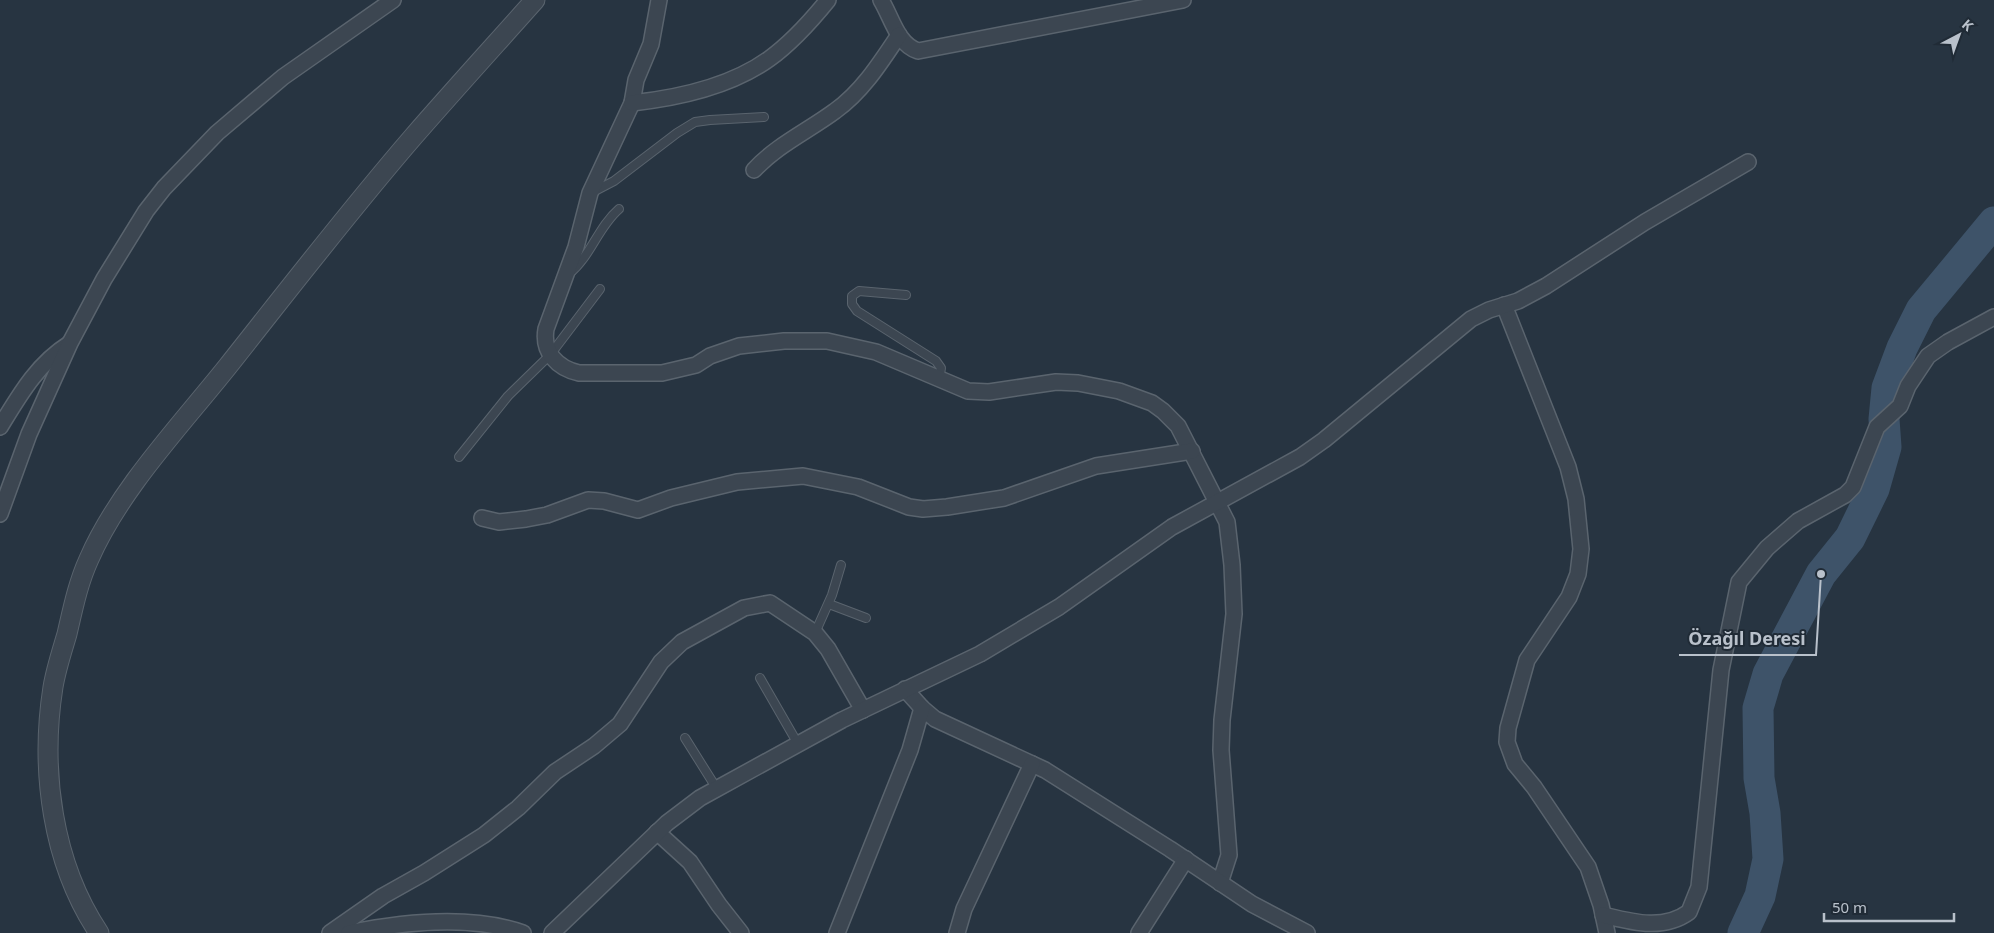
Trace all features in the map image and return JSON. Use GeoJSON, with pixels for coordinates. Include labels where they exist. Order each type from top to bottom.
{"type":"FeatureCollection","features":[{"type":"Feature","properties":{"kind":"street"},"geometry":{"type":"LineString","coordinates":[[0,514],[29,434],[70,343],[104,279],[146,211],[182,168],[217,133],[282,77],[393,0]]}},
{"type":"Feature","properties":{"kind":"street"},"geometry":{"type":"LineString","coordinates":[[99,933],[84,910],[61,850],[53,804],[49,760],[54,686],[78,587],[88,561],[98,540],[125,498],[167,440],[412,138],[535,0]]}},
{"type":"Feature","properties":{"kind":"street"},"geometry":{"type":"LineString","coordinates":[[659,0],[651,44],[636,80],[632,103],[590,193],[566,277],[546,329],[545,338],[550,355],[567,370],[579,373],[662,373],[696,365],[710,356],[739,346],[784,341],[827,341],[876,352],[968,391],[989,392],[1056,382],[1078,383],[1120,391],[1144,400],[1163,411],[1181,430],[1217,502],[1226,522],[1229,536],[1234,590],[1234,614],[1222,720],[1222,750],[1229,855],[1220,883]]}},
{"type":"Feature","properties":{"kind":"street"},"geometry":{"type":"LineString","coordinates":[[632,103],[661,100],[698,91],[754,68],[767,61],[788,43],[828,0]]}},
{"type":"Feature","properties":{"kind":"street"},"geometry":{"type":"LineString","coordinates":[[881,0],[908,48],[918,51],[1183,0]]}},
{"type":"Feature","properties":{"kind":"street"},"geometry":{"type":"LineString","coordinates":[[754,170],[775,150],[836,110],[869,77],[899,35]]}},
{"type":"Feature","properties":{"kind":"street"},"geometry":{"type":"LineString","coordinates":[[552,933],[657,832],[694,803],[798,744],[863,710],[980,654],[1022,630],[1172,527],[1300,457],[1324,440],[1471,319],[1546,286],[1645,222],[1748,162]]}},
{"type":"Feature","properties":{"kind":"street"},"geometry":{"type":"LineString","coordinates":[[1504,305],[1568,467],[1576,499],[1581,540],[1580,562],[1574,586],[1527,660],[1508,728],[1507,742],[1516,764],[1534,787],[1588,867],[1607,933]]}},
{"type":"Feature","properties":{"kind":"street"},"geometry":{"type":"LineString","coordinates":[[1603,915],[1640,924],[1666,922],[1689,912],[1699,887],[1720,678],[1739,582],[1767,548],[1798,521],[1845,496],[1853,487],[1877,427],[1900,406],[1908,386],[1928,356],[1948,342],[1994,317]]}},
{"type":"Feature","properties":{"kind":"street"},"geometry":{"type":"LineString","coordinates":[[0,427],[7,407],[31,378],[55,353],[70,343]]}},
{"type":"Feature","properties":{"kind":"street"},"geometry":{"type":"LineString","coordinates":[[482,518],[499,522],[526,519],[547,515],[588,500],[604,501],[638,510],[671,498],[737,482],[803,476],[858,487],[909,507],[924,509],[947,507],[1004,498],[1096,466],[1192,451]]}},
{"type":"Feature","properties":{"kind":"street"},"geometry":{"type":"LineString","coordinates":[[330,933],[376,901],[484,834],[518,808],[555,772],[594,746],[620,724],[660,662],[682,642],[744,608],[762,602],[770,603],[815,633],[828,649],[863,710]]}},
{"type":"Feature","properties":{"kind":"street"},"geometry":{"type":"LineString","coordinates":[[906,689],[922,708],[935,719],[1032,764],[1094,800],[1252,904],[1307,933]]}},
{"type":"Feature","properties":{"kind":"street"},"geometry":{"type":"LineString","coordinates":[[837,933],[910,750],[922,708]]}},
{"type":"Feature","properties":{"kind":"street"},"geometry":{"type":"LineString","coordinates":[[957,933],[964,910],[1032,764]]}},
{"type":"Feature","properties":{"kind":"street"},"geometry":{"type":"LineString","coordinates":[[657,832],[690,862],[718,905],[741,933]]}},
{"type":"Feature","properties":{"kind":"street"},"geometry":{"type":"LineString","coordinates":[[1140,933],[1186,860]]}},
{"type":"Feature","properties":{"kind":"street"},"geometry":{"type":"LineString","coordinates":[[349,933],[454,922],[504,926],[523,933]]}},
{"type":"Feature","properties":{"kind":"lane"},"geometry":{"type":"LineString","coordinates":[[590,193],[614,182],[677,133],[695,122],[764,117]]}},
{"type":"Feature","properties":{"kind":"lane"},"geometry":{"type":"LineString","coordinates":[[566,277],[590,253],[609,217],[619,209]]}},
{"type":"Feature","properties":{"kind":"lane"},"geometry":{"type":"LineString","coordinates":[[459,457],[508,396],[550,355],[600,289]]}},
{"type":"Feature","properties":{"kind":"lane"},"geometry":{"type":"LineString","coordinates":[[906,295],[859,290],[852,296],[852,304],[857,311],[936,360],[941,368],[939,380]]}},
{"type":"Feature","properties":{"kind":"lane"},"geometry":{"type":"LineString","coordinates":[[815,633],[829,604],[842,565]]}},
{"type":"Feature","properties":{"kind":"lane"},"geometry":{"type":"LineString","coordinates":[[829,604],[866,618]]}},
{"type":"Feature","properties":{"kind":"lane"},"geometry":{"type":"LineString","coordinates":[[760,678],[798,744]]}},
{"type":"Feature","properties":{"kind":"lane"},"geometry":{"type":"LineString","coordinates":[[685,738],[717,789]]}},
{"type":"Feature","properties":{"kind":"waterway"},"geometry":{"type":"LineString","coordinates":[[1743,933],[1760,896],[1768,859],[1765,813],[1759,778],[1758,708],[1768,674],[1821,574],[1850,538],[1874,489],[1886,447],[1884,419],[1887,388],[1902,348],[1921,310],[1994,222]]}},
{"type":"Feature","properties":{"kind":"place","name":"Özağıl Deresi"},"geometry":{"type":"Point","coordinates":[1821,574]}}]}
